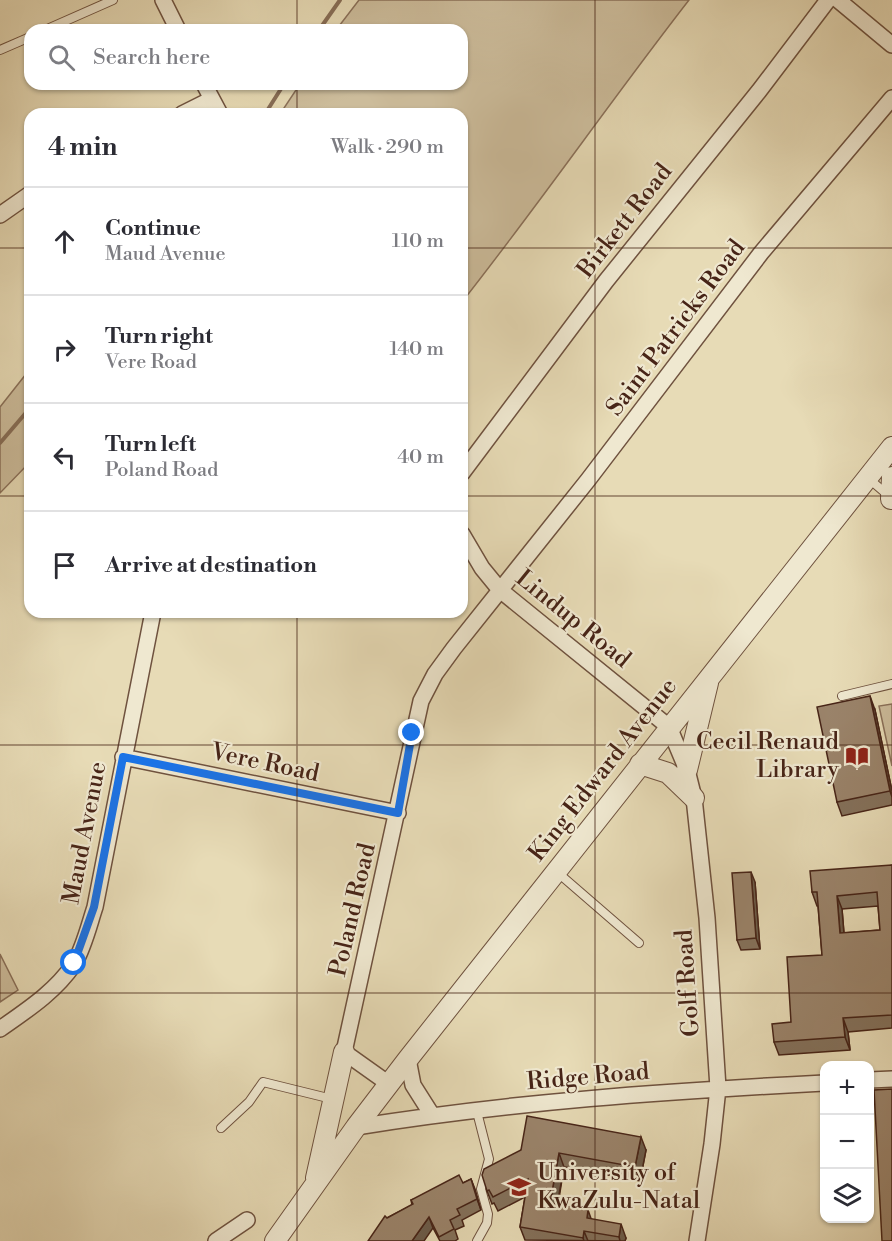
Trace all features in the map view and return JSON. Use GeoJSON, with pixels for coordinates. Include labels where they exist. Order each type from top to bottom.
{"type":"FeatureCollection","features":[{"type":"Feature","properties":{"kind":"street"},"geometry":{"type":"LineString","coordinates":[[163,0],[175,24]]}},
{"type":"Feature","properties":{"kind":"street","name":"Birkett Road"},"geometry":{"type":"LineString","coordinates":[[468,465],[606,281],[759,91],[828,0]]}},
{"type":"Feature","properties":{"kind":"street"},"geometry":{"type":"LineString","coordinates":[[838,0],[892,45]]}},
{"type":"Feature","properties":{"kind":"street"},"geometry":{"type":"LineString","coordinates":[[207,90],[217,108]]}},
{"type":"Feature","properties":{"kind":"street","name":"Saint Patricks Road"},"geometry":{"type":"LineString","coordinates":[[500,590],[761,253],[892,98]]}},
{"type":"Feature","properties":{"kind":"street"},"geometry":{"type":"LineString","coordinates":[[194,108],[212,99]]}},
{"type":"Feature","properties":{"kind":"street"},"geometry":{"type":"LineString","coordinates":[[0,215],[24,198]]}},
{"type":"Feature","properties":{"kind":"street","name":"King Edward Avenue"},"geometry":{"type":"LineString","coordinates":[[275,1241],[356,1127],[408,1059],[710,674],[892,447]]}},
{"type":"Feature","properties":{"kind":"street"},"geometry":{"type":"LineString","coordinates":[[892,477],[892,499]]}},
{"type":"Feature","properties":{"kind":"street","name":"Lindup Road"},"geometry":{"type":"LineString","coordinates":[[468,544],[482,568],[500,590],[669,727]]}},
{"type":"Feature","properties":{"kind":"street","name":"Poland Road"},"geometry":{"type":"LineString","coordinates":[[344,1052],[398,813],[412,733],[421,701],[435,674],[500,590]]}},
{"type":"Feature","properties":{"kind":"street","name":"Maud Avenue"},"geometry":{"type":"LineString","coordinates":[[0,1029],[50,993],[74,963],[94,907],[152,618]]}},
{"type":"Feature","properties":{"kind":"street"},"geometry":{"type":"LineString","coordinates":[[687,770],[710,674]]}},
{"type":"Feature","properties":{"kind":"street","name":"Golf Road"},"geometry":{"type":"LineString","coordinates":[[669,727],[687,770],[694,798],[707,918],[718,1088],[697,1241]]}},
{"type":"Feature","properties":{"kind":"street","name":"Vere Road"},"geometry":{"type":"LineString","coordinates":[[123,757],[398,813]]}},
{"type":"Feature","properties":{"kind":"street"},"geometry":{"type":"LineString","coordinates":[[640,764],[668,773],[694,798]]}},
{"type":"Feature","properties":{"kind":"street"},"geometry":{"type":"LineString","coordinates":[[313,1189],[344,1052],[389,1084]]}},
{"type":"Feature","properties":{"kind":"street"},"geometry":{"type":"LineString","coordinates":[[408,1059],[413,1085],[432,1114]]}},
{"type":"Feature","properties":{"kind":"street"},"geometry":{"type":"LineString","coordinates":[[874,1080],[891,1079]]}},
{"type":"Feature","properties":{"kind":"street","name":"Ridge Road"},"geometry":{"type":"LineString","coordinates":[[356,1127],[476,1108],[718,1088],[820,1083]]}},
{"type":"Feature","properties":{"kind":"street"},"geometry":{"type":"LineString","coordinates":[[216,1241],[247,1220]]}},
{"type":"Feature","properties":{"kind":"lane"},"geometry":{"type":"LineString","coordinates":[[59,24],[113,0]]}},
{"type":"Feature","properties":{"kind":"lane"},"geometry":{"type":"LineString","coordinates":[[0,50],[24,40]]}},
{"type":"Feature","properties":{"kind":"lane"},"geometry":{"type":"LineString","coordinates":[[867,477],[892,499]]}},
{"type":"Feature","properties":{"kind":"lane"},"geometry":{"type":"LineString","coordinates":[[842,696],[892,684]]}},
{"type":"Feature","properties":{"kind":"lane"},"geometry":{"type":"LineString","coordinates":[[556,871],[639,943]]}},
{"type":"Feature","properties":{"kind":"lane"},"geometry":{"type":"LineString","coordinates":[[221,1128],[249,1102],[263,1082],[334,1099]]}},
{"type":"Feature","properties":{"kind":"lane"},"geometry":{"type":"LineString","coordinates":[[476,1108],[489,1159],[481,1189],[488,1214],[487,1223],[477,1241]]}},
{"type":"Feature","properties":{"kind":"shaded area"},"geometry":{"type":"Polygon","coordinates":[[[359,0],[689,0],[468,294],[468,108],[284,108],[296,90],[468,90],[468,24],[341,24],[359,0]]]}},
{"type":"Feature","properties":{"kind":"shaded area"},"geometry":{"type":"Polygon","coordinates":[[[24,377],[24,468],[0,493],[0,407],[24,377]]]}},
{"type":"Feature","properties":{"kind":"shaded area"},"geometry":{"type":"Polygon","coordinates":[[[892,704],[892,766],[879,706],[892,704]]]}},
{"type":"Feature","properties":{"kind":"shaded area"},"geometry":{"type":"Polygon","coordinates":[[[0,954],[18,990],[0,1002],[0,954]]]}},
{"type":"Feature","properties":{"kind":"building","name":"Cecil Renaud Library"},"geometry":{"type":"Polygon","coordinates":[[[870,696],[890,791],[837,802],[817,707],[870,696]]]}},
{"type":"Feature","properties":{"kind":"building"},"geometry":{"type":"Polygon","coordinates":[[[892,865],[892,1015],[843,1018],[845,1037],[774,1042],[772,1024],[791,1022],[787,957],[822,955],[817,892],[812,892],[810,871],[892,865]],[[877,892],[837,896],[840,933],[880,930],[877,892]]]}},
{"type":"Feature","properties":{"kind":"building"},"geometry":{"type":"Polygon","coordinates":[[[751,872],[756,938],[737,940],[732,873],[751,872]]]}},
{"type":"Feature","properties":{"kind":"building"},"geometry":{"type":"Polygon","coordinates":[[[892,1089],[892,1241],[882,1241],[874,1090],[892,1089]]]}},
{"type":"Feature","properties":{"kind":"building"},"geometry":{"type":"Polygon","coordinates":[[[527,1116],[641,1137],[635,1167],[559,1153],[550,1203],[588,1210],[587,1218],[621,1224],[619,1237],[584,1231],[583,1238],[520,1227],[528,1179],[493,1197],[489,1190],[487,1191],[482,1175],[484,1169],[521,1150],[527,1116]]]}},
{"type":"Feature","properties":{"kind":"building"},"geometry":{"type":"Polygon","coordinates":[[[459,1175],[463,1183],[471,1179],[477,1199],[457,1209],[460,1215],[450,1220],[454,1229],[439,1237],[429,1217],[412,1241],[368,1241],[385,1216],[387,1218],[413,1204],[411,1200],[459,1175]]]}},
{"type":"Feature","properties":{"kind":"waterway"},"geometry":{"type":"LineString","coordinates":[[323,24],[340,0]]}},
{"type":"Feature","properties":{"kind":"waterway"},"geometry":{"type":"LineString","coordinates":[[269,108],[280,90]]}},
{"type":"Feature","properties":{"kind":"waterway"},"geometry":{"type":"LineString","coordinates":[[0,443],[24,415]]}},
{"type":"Feature","properties":{"kind":"place","name":"Cecil Renaud Library"},"geometry":{"type":"Point","coordinates":[857,756]}},
{"type":"Feature","properties":{"kind":"place","name":"University of KwaZulu-Natal"},"geometry":{"type":"Point","coordinates":[519,1187]}},
{"type":"Feature","properties":{"kind":"route"},"geometry":{"type":"LineString","coordinates":[[74,963],[84,941],[94,907],[123,757],[398,813],[412,733]]}}]}
